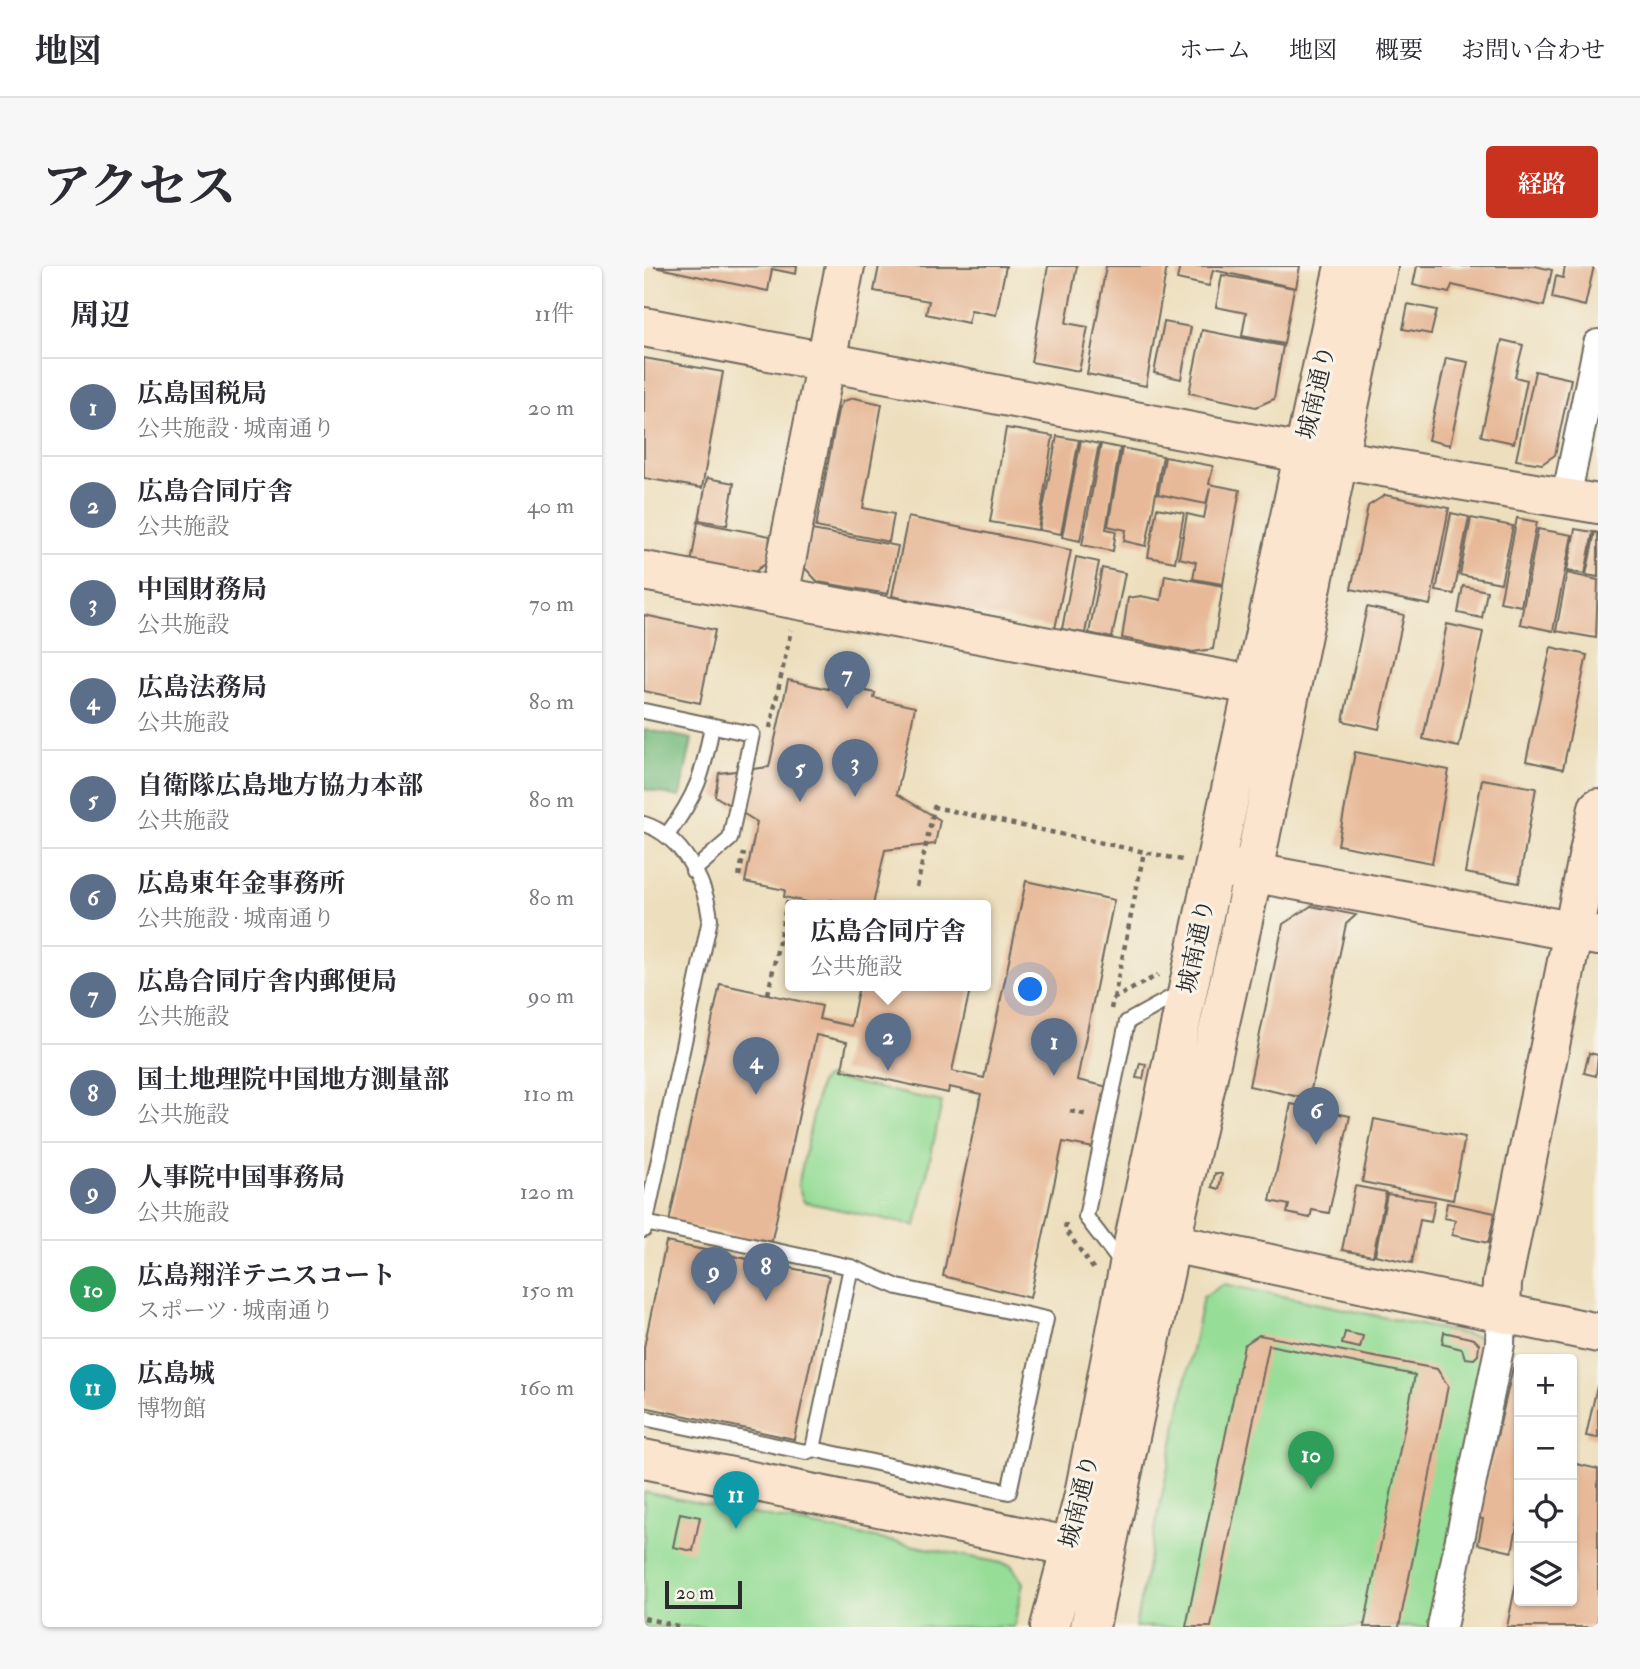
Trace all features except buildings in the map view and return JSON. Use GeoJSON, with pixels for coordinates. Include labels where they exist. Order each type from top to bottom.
{"type":"FeatureCollection","features":[{"type":"Feature","properties":{"kind":"street"},"geometry":{"type":"LineString","coordinates":[[779,596],[845,266]]}},
{"type":"Feature","properties":{"kind":"street","name":"城南通り"},"geometry":{"type":"LineString","coordinates":[[1090,1627],[1252,873],[1320,456],[1344,266]]}},
{"type":"Feature","properties":{"kind":"street","name":"城南通り"},"geometry":{"type":"LineString","coordinates":[[1050,1627],[1068,1547],[1083,1499],[1131,1253],[1187,989],[1198,863],[1378,266]]}},
{"type":"Feature","properties":{"kind":"street"},"geometry":{"type":"LineString","coordinates":[[644,327],[1320,456],[1582,501],[1598,344]]}},
{"type":"Feature","properties":{"kind":"street"},"geometry":{"type":"LineString","coordinates":[[644,571],[1252,685]]}},
{"type":"Feature","properties":{"kind":"street"},"geometry":{"type":"LineString","coordinates":[[1442,1627],[1500,1344],[1502,1283],[1586,934],[1598,808]]}},
{"type":"Feature","properties":{"kind":"street"},"geometry":{"type":"LineString","coordinates":[[1198,863],[1586,934]]}},
{"type":"Feature","properties":{"kind":"street"},"geometry":{"type":"LineString","coordinates":[[1131,1253],[1171,1243],[1598,1333]]}},
{"type":"Feature","properties":{"kind":"street"},"geometry":{"type":"LineString","coordinates":[[644,1459],[1105,1553]]}},
{"type":"Feature","properties":{"kind":"lane"},"geometry":{"type":"LineString","coordinates":[[644,711],[752,734],[730,839],[694,871]]}},
{"type":"Feature","properties":{"kind":"lane"},"geometry":{"type":"LineString","coordinates":[[667,835],[690,804],[702,776],[712,726]]}},
{"type":"Feature","properties":{"kind":"lane"},"geometry":{"type":"LineString","coordinates":[[644,824],[667,835],[694,871],[707,893],[710,919],[645,1227],[851,1267],[898,1287],[1046,1319],[1009,1492],[813,1449],[806,1452],[644,1418]]}},
{"type":"Feature","properties":{"kind":"lane"},"geometry":{"type":"LineString","coordinates":[[1131,1253],[1086,1217],[1128,1021],[1187,989]]}},
{"type":"Feature","properties":{"kind":"lane"},"geometry":{"type":"LineString","coordinates":[[813,1449],[851,1267]]}},
{"type":"Feature","properties":{"kind":"path"},"geometry":{"type":"LineString","coordinates":[[917,887],[934,807],[1198,863]]}},
{"type":"Feature","properties":{"kind":"path"},"geometry":{"type":"LineString","coordinates":[[1113,999],[1144,852]]}},
{"type":"Feature","properties":{"kind":"path"},"geometry":{"type":"LineString","coordinates":[[768,994],[785,912]]}},
{"type":"Feature","properties":{"kind":"path"},"geometry":{"type":"LineString","coordinates":[[1070,1111],[1089,1115]]}},
{"type":"Feature","properties":{"kind":"path"},"geometry":{"type":"LineString","coordinates":[[644,1618],[682,1627]]}},
{"type":"Feature","properties":{"kind":"green space"},"geometry":{"type":"Polygon","coordinates":[[[644,729],[692,739],[680,797],[644,789],[644,729]]]}},
{"type":"Feature","properties":{"kind":"green space"},"geometry":{"type":"Polygon","coordinates":[[[827,1077],[942,1102],[916,1226],[804,1202],[798,1186],[820,1082],[827,1077]]]}},
{"type":"Feature","properties":{"kind":"green space"},"geometry":{"type":"Polygon","coordinates":[[[1224,1284],[1478,1337],[1488,1351],[1431,1627],[1135,1627],[1203,1297],[1224,1284]]]}},
{"type":"Feature","properties":{"kind":"green space"},"geometry":{"type":"Polygon","coordinates":[[[644,1492],[1011,1565],[1023,1583],[1014,1627],[644,1627],[644,1492]]]}},
{"type":"Feature","properties":{"kind":"place","name":"広島合同庁舎内郵便局"},"geometry":{"type":"Point","coordinates":[847,709]}},
{"type":"Feature","properties":{"kind":"place","name":"中国財務局"},"geometry":{"type":"Point","coordinates":[855,797]}},
{"type":"Feature","properties":{"kind":"place","name":"自衛隊広島地方協力本部"},"geometry":{"type":"Point","coordinates":[800,802]}},
{"type":"Feature","properties":{"kind":"place","name":"広島合同庁舎"},"geometry":{"type":"Point","coordinates":[888,1071]}},
{"type":"Feature","properties":{"kind":"place","name":"広島国税局"},"geometry":{"type":"Point","coordinates":[1054,1076]}},
{"type":"Feature","properties":{"kind":"place","name":"広島法務局"},"geometry":{"type":"Point","coordinates":[756,1095]}},
{"type":"Feature","properties":{"kind":"place","name":"広島東年金事務所"},"geometry":{"type":"Point","coordinates":[1316,1145]}},
{"type":"Feature","properties":{"kind":"place","name":"国土地理院中国地方測量部"},"geometry":{"type":"Point","coordinates":[766,1301]}},
{"type":"Feature","properties":{"kind":"place","name":"人事院中国事務局"},"geometry":{"type":"Point","coordinates":[714,1305]}},
{"type":"Feature","properties":{"kind":"place","name":"広島翔洋テニスコート"},"geometry":{"type":"Point","coordinates":[1311,1489]}},
{"type":"Feature","properties":{"kind":"place","name":"広島城"},"geometry":{"type":"Point","coordinates":[736,1529]}}]}
